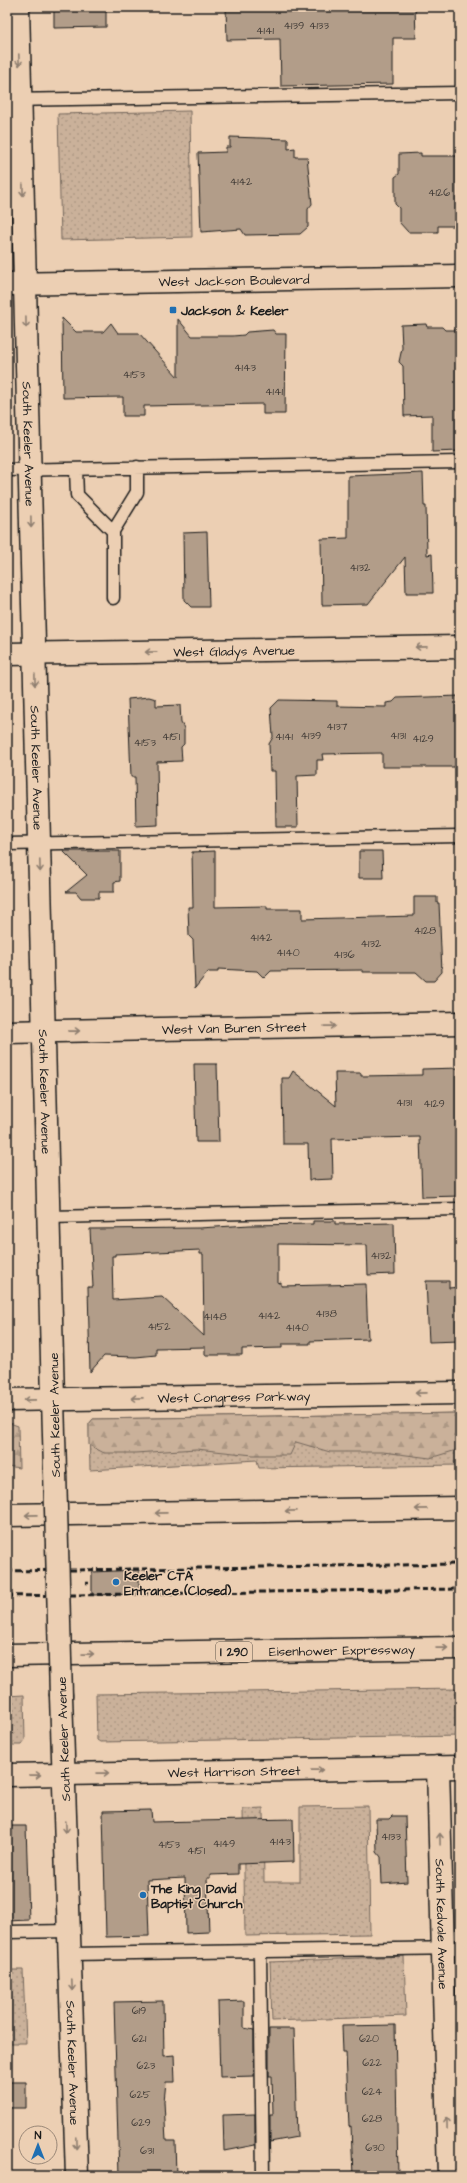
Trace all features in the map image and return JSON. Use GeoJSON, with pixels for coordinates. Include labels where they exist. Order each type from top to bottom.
{"type":"FeatureCollection","features":[{"type":"Feature","properties":{"kind":"main road","name":"South Keeler Avenue"},"geometry":{"type":"LineString","coordinates":[[18,7],[14,100],[16,284],[30,470],[61,1696],[71,1954],[77,2176]]}},
{"type":"Feature","properties":{"kind":"main road","name":"West Jackson Boulevard"},"geometry":{"type":"LineString","coordinates":[[16,284],[460,276]]}},
{"type":"Feature","properties":{"kind":"main road","name":"West Gladys Avenue"},"geometry":{"type":"LineString","coordinates":[[7,654],[460,646]]}},
{"type":"Feature","properties":{"kind":"main road","name":"West Van Buren Street"},"geometry":{"type":"LineString","coordinates":[[7,1032],[460,1023]]}},
{"type":"Feature","properties":{"kind":"main road","name":"West Congress Parkway"},"geometry":{"type":"LineString","coordinates":[[7,1400],[460,1393]]}},
{"type":"Feature","properties":{"kind":"main road"},"geometry":{"type":"LineString","coordinates":[[7,1515],[460,1508]]}},
{"type":"Feature","properties":{"kind":"main road","name":"Eisenhower Expressway"},"geometry":{"type":"LineString","coordinates":[[7,1656],[460,1648]]}},
{"type":"Feature","properties":{"kind":"main road","name":"West Harrison Street"},"geometry":{"type":"LineString","coordinates":[[7,1775],[460,1767]]}},
{"type":"Feature","properties":{"kind":"main road","name":"South Kedvale Avenue"},"geometry":{"type":"LineString","coordinates":[[438,1768],[451,1949],[454,2146],[449,2176]]}},
{"type":"Feature","properties":{"kind":"lane"},"geometry":{"type":"LineString","coordinates":[[14,100],[460,93]]}},
{"type":"Feature","properties":{"kind":"lane"},"geometry":{"type":"LineString","coordinates":[[7,470],[460,462]]}},
{"type":"Feature","properties":{"kind":"lane"},"geometry":{"type":"LineString","coordinates":[[113,598],[113,531],[137,492],[137,468]]}},
{"type":"Feature","properties":{"kind":"lane"},"geometry":{"type":"LineString","coordinates":[[76,469],[77,495],[113,531]]}},
{"type":"Feature","properties":{"kind":"lane"},"geometry":{"type":"LineString","coordinates":[[7,844],[460,836]]}},
{"type":"Feature","properties":{"kind":"lane"},"geometry":{"type":"LineString","coordinates":[[48,1217],[460,1209]]}},
{"type":"Feature","properties":{"kind":"lane"},"geometry":{"type":"LineString","coordinates":[[7,1932],[70,1931]]}},
{"type":"Feature","properties":{"kind":"lane"},"geometry":{"type":"LineString","coordinates":[[71,1954],[451,1949]]}},
{"type":"Feature","properties":{"kind":"lane"},"geometry":{"type":"LineString","coordinates":[[260,1952],[263,2176]]}},
{"type":"Feature","properties":{"kind":"path"},"geometry":{"type":"LineString","coordinates":[[86,1583],[92,1583]]}},
{"type":"Feature","properties":{"kind":"green space"},"geometry":{"type":"Polygon","coordinates":[[[190,111],[192,237],[61,240],[58,114],[190,111]]]}},
{"type":"Feature","properties":{"kind":"green space"},"geometry":{"type":"Polygon","coordinates":[[[460,1413],[460,1465],[259,1468],[257,1460],[90,1470],[89,1424],[93,1419],[460,1413]]]}},
{"type":"Feature","properties":{"kind":"green space"},"geometry":{"type":"Polygon","coordinates":[[[460,1413],[460,1449],[430,1458],[383,1452],[330,1452],[296,1442],[290,1455],[253,1455],[196,1449],[135,1453],[104,1453],[89,1445],[89,1424],[93,1419],[460,1413]]]}},
{"type":"Feature","properties":{"kind":"green space"},"geometry":{"type":"Polygon","coordinates":[[[7,1422],[18,1426],[19,1468],[7,1466],[7,1422]]]}},
{"type":"Feature","properties":{"kind":"green space"},"geometry":{"type":"Polygon","coordinates":[[[460,1689],[460,1736],[100,1742],[97,1740],[96,1694],[460,1689]]]}},
{"type":"Feature","properties":{"kind":"green space"},"geometry":{"type":"Polygon","coordinates":[[[24,1695],[25,1740],[21,1745],[7,1745],[7,1696],[24,1695]]]}},
{"type":"Feature","properties":{"kind":"green space"},"geometry":{"type":"Polygon","coordinates":[[[368,1806],[370,1934],[245,1936],[243,1809],[263,1808],[264,1882],[300,1882],[300,1807],[368,1806]]]}},
{"type":"Feature","properties":{"kind":"green space"},"geometry":{"type":"Polygon","coordinates":[[[404,1956],[406,2016],[272,2021],[270,1962],[404,1956]]]}},
{"type":"Feature","properties":{"kind":"green space"},"geometry":{"type":"Polygon","coordinates":[[[7,1970],[23,1970],[26,2043],[7,2043],[7,1970]]]}},
{"type":"Feature","properties":{"kind":"building"},"geometry":{"type":"Polygon","coordinates":[[[54,7],[106,7],[106,27],[54,28],[54,7]]]}},
{"type":"Feature","properties":{"kind":"building"},"geometry":{"type":"Polygon","coordinates":[[[226,7],[415,7],[416,38],[393,38],[393,84],[281,86],[280,39],[227,40],[226,7]]]}},
{"type":"Feature","properties":{"kind":"building"},"geometry":{"type":"Polygon","coordinates":[[[230,137],[288,139],[288,149],[295,148],[295,157],[307,157],[312,204],[308,209],[308,227],[300,234],[245,235],[241,229],[201,232],[198,153],[226,152],[226,147],[230,147],[230,137]]]}},
{"type":"Feature","properties":{"kind":"building"},"geometry":{"type":"Polygon","coordinates":[[[421,153],[421,156],[460,156],[460,226],[438,226],[438,232],[408,232],[399,222],[399,208],[395,204],[395,177],[399,174],[399,154],[421,153]]]}},
{"type":"Feature","properties":{"kind":"building"},"geometry":{"type":"Polygon","coordinates":[[[62,318],[76,332],[103,332],[111,323],[118,333],[139,333],[178,377],[178,319],[192,336],[233,336],[244,335],[247,332],[273,330],[276,334],[286,334],[285,414],[263,414],[263,404],[144,406],[144,416],[123,416],[123,397],[63,398],[62,318]]]}},
{"type":"Feature","properties":{"kind":"building"},"geometry":{"type":"Polygon","coordinates":[[[426,324],[427,327],[442,327],[445,330],[460,330],[460,451],[432,452],[432,415],[404,416],[403,366],[399,362],[402,348],[401,325],[426,324]]]}},
{"type":"Feature","properties":{"kind":"building"},"geometry":{"type":"Polygon","coordinates":[[[423,473],[424,506],[426,506],[427,555],[432,554],[433,593],[406,593],[405,557],[368,604],[322,605],[321,539],[348,538],[348,476],[423,473]]]}},
{"type":"Feature","properties":{"kind":"building"},"geometry":{"type":"Polygon","coordinates":[[[207,532],[209,607],[191,607],[184,600],[183,533],[207,532]]]}},
{"type":"Feature","properties":{"kind":"building"},"geometry":{"type":"Polygon","coordinates":[[[460,696],[460,767],[382,767],[382,753],[322,754],[323,760],[317,760],[317,775],[297,776],[298,827],[276,827],[275,771],[270,771],[269,744],[273,737],[271,708],[279,700],[337,701],[337,706],[386,707],[386,703],[393,702],[397,698],[460,696]]]}},
{"type":"Feature","properties":{"kind":"building"},"geometry":{"type":"Polygon","coordinates":[[[149,697],[156,699],[156,706],[180,705],[181,723],[184,728],[184,744],[181,747],[182,761],[157,762],[158,825],[136,826],[135,777],[131,777],[128,699],[149,697]]]}},
{"type":"Feature","properties":{"kind":"building"},"geometry":{"type":"Polygon","coordinates":[[[63,851],[120,851],[120,881],[114,882],[114,892],[99,892],[99,898],[81,898],[76,892],[66,892],[87,875],[63,851]]]}},
{"type":"Feature","properties":{"kind":"building"},"geometry":{"type":"Polygon","coordinates":[[[215,851],[215,907],[267,906],[267,909],[302,909],[302,919],[414,916],[414,897],[437,897],[437,903],[439,903],[442,972],[434,981],[426,981],[416,972],[363,972],[363,970],[271,971],[264,978],[257,971],[218,969],[218,972],[208,972],[195,988],[193,940],[189,936],[188,907],[193,907],[192,852],[215,851]]]}},
{"type":"Feature","properties":{"kind":"building"},"geometry":{"type":"Polygon","coordinates":[[[359,851],[382,851],[383,878],[359,878],[359,851]]]}},
{"type":"Feature","properties":{"kind":"building"},"geometry":{"type":"Polygon","coordinates":[[[194,1064],[217,1064],[219,1142],[196,1142],[194,1064]]]}},
{"type":"Feature","properties":{"kind":"building"},"geometry":{"type":"Polygon","coordinates":[[[460,1068],[460,1196],[422,1197],[420,1137],[332,1139],[333,1179],[309,1180],[308,1144],[283,1144],[282,1078],[289,1078],[293,1071],[336,1106],[335,1073],[361,1073],[361,1076],[422,1075],[422,1069],[460,1068]]]}},
{"type":"Feature","properties":{"kind":"building"},"geometry":{"type":"Polygon","coordinates":[[[313,1221],[335,1221],[335,1224],[394,1223],[395,1274],[368,1275],[367,1245],[278,1244],[278,1283],[281,1282],[281,1286],[366,1284],[368,1339],[310,1341],[310,1344],[282,1344],[282,1348],[242,1349],[242,1355],[205,1355],[205,1347],[156,1348],[156,1355],[136,1357],[104,1356],[90,1372],[88,1287],[93,1287],[90,1229],[199,1228],[250,1225],[313,1224],[313,1221]],[[200,1250],[115,1254],[115,1256],[112,1256],[113,1300],[162,1297],[204,1336],[203,1254],[200,1254],[200,1250]]]}},
{"type":"Feature","properties":{"kind":"building"},"geometry":{"type":"Polygon","coordinates":[[[426,1281],[449,1281],[449,1288],[460,1287],[460,1341],[429,1342],[426,1281]]]}},
{"type":"Feature","properties":{"kind":"building","name":"Keeler CTA Entrance (Closed)"},"geometry":{"type":"Polygon","coordinates":[[[139,1570],[139,1594],[92,1595],[92,1572],[139,1570]]]}},
{"type":"Feature","properties":{"kind":"building"},"geometry":{"type":"Polygon","coordinates":[[[151,1810],[152,1822],[293,1819],[294,1862],[238,1864],[238,1874],[210,1875],[210,1878],[207,1878],[209,1932],[186,1933],[185,1878],[147,1880],[149,1936],[106,1937],[103,1811],[151,1810]]]}},
{"type":"Feature","properties":{"kind":"building"},"geometry":{"type":"Polygon","coordinates":[[[392,1816],[405,1816],[407,1882],[382,1884],[381,1857],[377,1852],[376,1819],[389,1819],[392,1816]]]}},
{"type":"Feature","properties":{"kind":"building"},"geometry":{"type":"Polygon","coordinates":[[[7,1826],[26,1826],[29,1920],[7,1921],[7,1826]]]}},
{"type":"Feature","properties":{"kind":"building"},"geometry":{"type":"Polygon","coordinates":[[[163,2001],[164,2056],[174,2055],[175,2082],[166,2082],[164,2101],[166,2141],[175,2141],[176,2176],[119,2176],[114,2002],[163,2001]]]}},
{"type":"Feature","properties":{"kind":"building"},"geometry":{"type":"Polygon","coordinates":[[[244,2001],[244,2028],[254,2030],[254,2076],[220,2077],[218,2002],[244,2001]]]}},
{"type":"Feature","properties":{"kind":"building"},"geometry":{"type":"Polygon","coordinates":[[[395,2025],[398,2176],[353,2176],[351,2126],[349,2127],[346,2052],[343,2052],[342,2026],[395,2025]]]}},
{"type":"Feature","properties":{"kind":"building"},"geometry":{"type":"Polygon","coordinates":[[[269,2029],[294,2029],[297,2137],[270,2142],[270,2114],[273,2114],[272,2076],[269,2076],[269,2029]]]}},
{"type":"Feature","properties":{"kind":"building"},"geometry":{"type":"Polygon","coordinates":[[[7,2082],[26,2082],[26,2108],[7,2108],[7,2082]]]}},
{"type":"Feature","properties":{"kind":"building"},"geometry":{"type":"Polygon","coordinates":[[[255,2114],[255,2145],[224,2151],[223,2115],[255,2114]]]}},
{"type":"Feature","properties":{"kind":"railway"},"geometry":{"type":"LineString","coordinates":[[7,1571],[460,1564]]}},
{"type":"Feature","properties":{"kind":"railway"},"geometry":{"type":"LineString","coordinates":[[7,1596],[460,1589]]}},
{"type":"Feature","properties":{"kind":"place","name":"Jackson & Keeler"},"geometry":{"type":"Point","coordinates":[173,310]}},
{"type":"Feature","properties":{"kind":"place","name":"Keeler CTA Entrance (Closed)"},"geometry":{"type":"Point","coordinates":[116,1582]}},
{"type":"Feature","properties":{"kind":"place","name":"The King David Baptist Church"},"geometry":{"type":"Point","coordinates":[143,1895]}}]}
